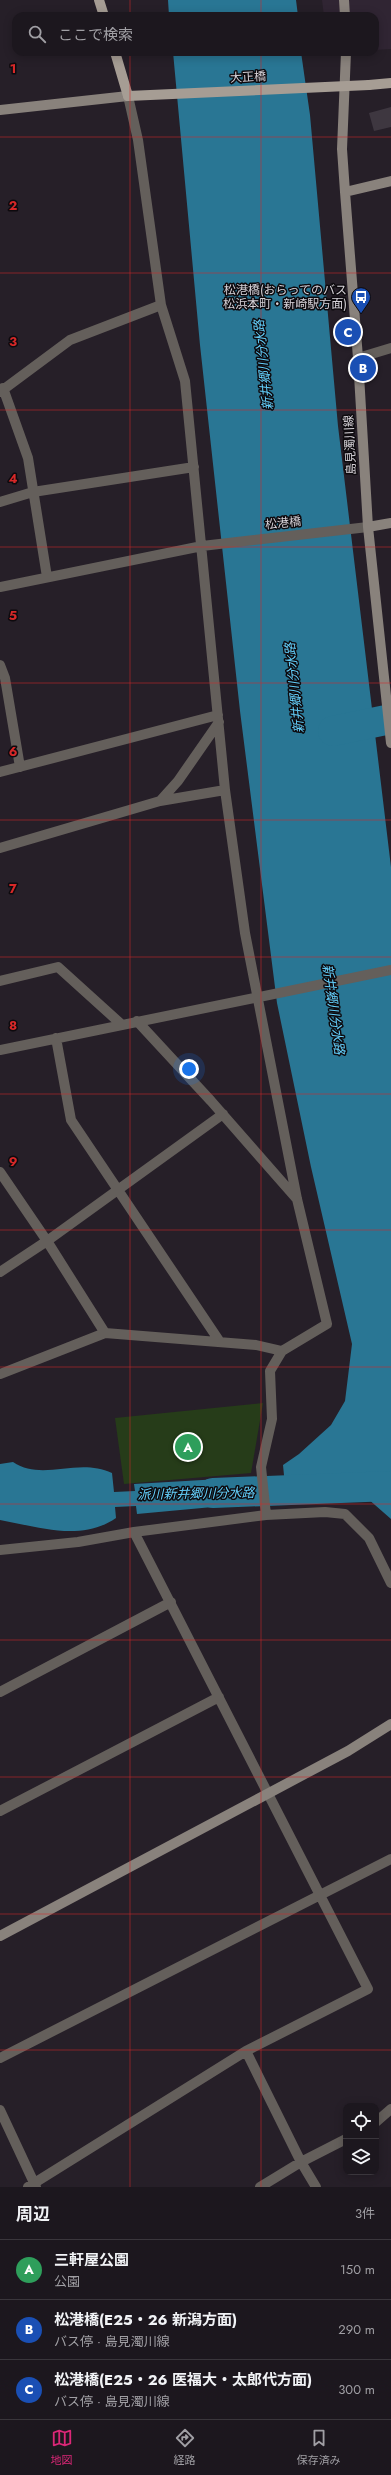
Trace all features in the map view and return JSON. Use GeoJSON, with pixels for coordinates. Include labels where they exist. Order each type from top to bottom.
{"type":"FeatureCollection","features":[{"type":"Feature","properties":{"kind":"main road"},"geometry":{"type":"LineString","coordinates":[[99,0],[103,12]]}},
{"type":"Feature","properties":{"kind":"main road"},"geometry":{"type":"LineString","coordinates":[[116,56],[128,96]]}},
{"type":"Feature","properties":{"kind":"main road","name":"大正橋"},"geometry":{"type":"LineString","coordinates":[[128,96],[391,83]]}},
{"type":"Feature","properties":{"kind":"street"},"geometry":{"type":"LineString","coordinates":[[344,0],[345,12]]}},
{"type":"Feature","properties":{"kind":"street","name":"島見濁川線"},"geometry":{"type":"LineString","coordinates":[[346,56],[342,149],[358,358],[368,527],[385,674],[391,743]]}},
{"type":"Feature","properties":{"kind":"street"},"geometry":{"type":"LineString","coordinates":[[0,110],[128,96],[138,140],[162,305],[185,381],[225,790],[245,933],[297,1199],[327,1324],[282,1351],[270,1371],[272,1420],[261,1467],[266,1515]]}},
{"type":"Feature","properties":{"kind":"street"},"geometry":{"type":"LineString","coordinates":[[345,192],[391,181]]}},
{"type":"Feature","properties":{"kind":"street"},"geometry":{"type":"LineString","coordinates":[[47,577],[28,458],[2,390],[70,340],[162,305]]}},
{"type":"Feature","properties":{"kind":"street"},"geometry":{"type":"LineString","coordinates":[[358,358],[391,348]]}},
{"type":"Feature","properties":{"kind":"street"},"geometry":{"type":"LineString","coordinates":[[0,502],[33,492],[194,467]]}},
{"type":"Feature","properties":{"kind":"street"},"geometry":{"type":"LineString","coordinates":[[368,527],[391,523]]}},
{"type":"Feature","properties":{"kind":"street","name":"松港橋"},"geometry":{"type":"LineString","coordinates":[[0,587],[202,546],[368,527]]}},
{"type":"Feature","properties":{"kind":"street"},"geometry":{"type":"LineString","coordinates":[[0,665],[4,692],[20,767]]}},
{"type":"Feature","properties":{"kind":"street"},"geometry":{"type":"LineString","coordinates":[[0,772],[218,719]]}},
{"type":"Feature","properties":{"kind":"street"},"geometry":{"type":"LineString","coordinates":[[160,801],[178,781],[218,719]]}},
{"type":"Feature","properties":{"kind":"street"},"geometry":{"type":"LineString","coordinates":[[0,848],[160,801],[225,790]]}},
{"type":"Feature","properties":{"kind":"street"},"geometry":{"type":"LineString","coordinates":[[0,980],[58,967],[121,1024]]}},
{"type":"Feature","properties":{"kind":"street"},"geometry":{"type":"LineString","coordinates":[[0,1050],[257,996],[391,970]]}},
{"type":"Feature","properties":{"kind":"street"},"geometry":{"type":"LineString","coordinates":[[137,1021],[223,1114],[297,1199]]}},
{"type":"Feature","properties":{"kind":"street"},"geometry":{"type":"LineString","coordinates":[[56,1038],[71,1120],[220,1342]]}},
{"type":"Feature","properties":{"kind":"street"},"geometry":{"type":"LineString","coordinates":[[0,1272],[119,1190],[223,1114]]}},
{"type":"Feature","properties":{"kind":"street"},"geometry":{"type":"LineString","coordinates":[[0,1172],[47,1241],[105,1333]]}},
{"type":"Feature","properties":{"kind":"street"},"geometry":{"type":"LineString","coordinates":[[0,1374],[105,1333],[256,1345],[282,1351]]}},
{"type":"Feature","properties":{"kind":"street"},"geometry":{"type":"LineString","coordinates":[[0,1550],[78,1542],[134,1532],[266,1515],[325,1512],[345,1514],[369,1538],[391,1583]]}},
{"type":"Feature","properties":{"kind":"street"},"geometry":{"type":"LineString","coordinates":[[0,2110],[33,2186],[246,2051],[368,1989],[270,1794],[134,1532]]}},
{"type":"Feature","properties":{"kind":"street"},"geometry":{"type":"LineString","coordinates":[[0,1692],[171,1602]]}},
{"type":"Feature","properties":{"kind":"street"},"geometry":{"type":"LineString","coordinates":[[0,1811],[219,1697]]}},
{"type":"Feature","properties":{"kind":"street"},"geometry":{"type":"LineString","coordinates":[[0,1936],[270,1794],[348,1751],[391,1724]]}},
{"type":"Feature","properties":{"kind":"street"},"geometry":{"type":"LineString","coordinates":[[0,2058],[391,1858]]}},
{"type":"Feature","properties":{"kind":"street"},"geometry":{"type":"LineString","coordinates":[[246,2051],[301,2162],[316,2187]]}},
{"type":"Feature","properties":{"kind":"street"},"geometry":{"type":"LineString","coordinates":[[379,2119],[391,2109]]}},
{"type":"Feature","properties":{"kind":"street"},"geometry":{"type":"LineString","coordinates":[[260,2187],[301,2162],[343,2141]]}},
{"type":"Feature","properties":{"kind":"shaded area"},"geometry":{"type":"Polygon","coordinates":[[[322,0],[391,0],[391,49],[379,50],[379,12],[324,12],[322,0]]]}},
{"type":"Feature","properties":{"kind":"green space"},"geometry":{"type":"Polygon","coordinates":[[[263,1403],[251,1473],[124,1484],[115,1418],[263,1403]]]}},
{"type":"Feature","properties":{"kind":"water"},"geometry":{"type":"Polygon","coordinates":[[[168,0],[296,0],[298,12],[169,12],[168,0]]]}},
{"type":"Feature","properties":{"kind":"water","name":"新井郷川分水路"},"geometry":{"type":"Polygon","coordinates":[[[173,56],[302,56],[310,115],[338,426],[391,867],[391,1519],[367,1498],[340,1493],[286,1496],[283,1465],[299,1454],[331,1425],[345,1401],[352,1344],[311,1167],[277,1003],[240,711],[200,345],[173,56]]]}},
{"type":"Feature","properties":{"kind":"water"},"geometry":{"type":"Polygon","coordinates":[[[13,1462],[24,1468],[36,1470],[86,1467],[99,1469],[112,1473],[114,1492],[135,1491],[134,1484],[254,1477],[256,1503],[137,1514],[136,1506],[115,1507],[116,1518],[103,1525],[74,1531],[45,1529],[0,1520],[0,1464],[13,1462]]]}},
{"type":"Feature","properties":{"kind":"building"},"geometry":{"type":"Polygon","coordinates":[[[391,107],[391,127],[374,131],[369,113],[391,107]]]}},
{"type":"Feature","properties":{"kind":"waterway"},"geometry":{"type":"LineString","coordinates":[[333,731],[391,719]]}},
{"type":"Feature","properties":{"kind":"waterway","name":"派川新井郷川分水路"},"geometry":{"type":"LineString","coordinates":[[213,1493],[391,1486]]}},
{"type":"Feature","properties":{"kind":"place","name":"松港橋(おらってのバス 松浜本町・新崎駅方面)"},"geometry":{"type":"Point","coordinates":[361,314]}},
{"type":"Feature","properties":{"kind":"place","name":"松港橋(E25・26 医福大・太郎代方面)"},"geometry":{"type":"Point","coordinates":[348,332]}},
{"type":"Feature","properties":{"kind":"place","name":"松港橋(E25・26 新潟方面)"},"geometry":{"type":"Point","coordinates":[363,368]}},
{"type":"Feature","properties":{"kind":"place","name":"三軒屋公園"},"geometry":{"type":"Point","coordinates":[188,1447]}}]}
